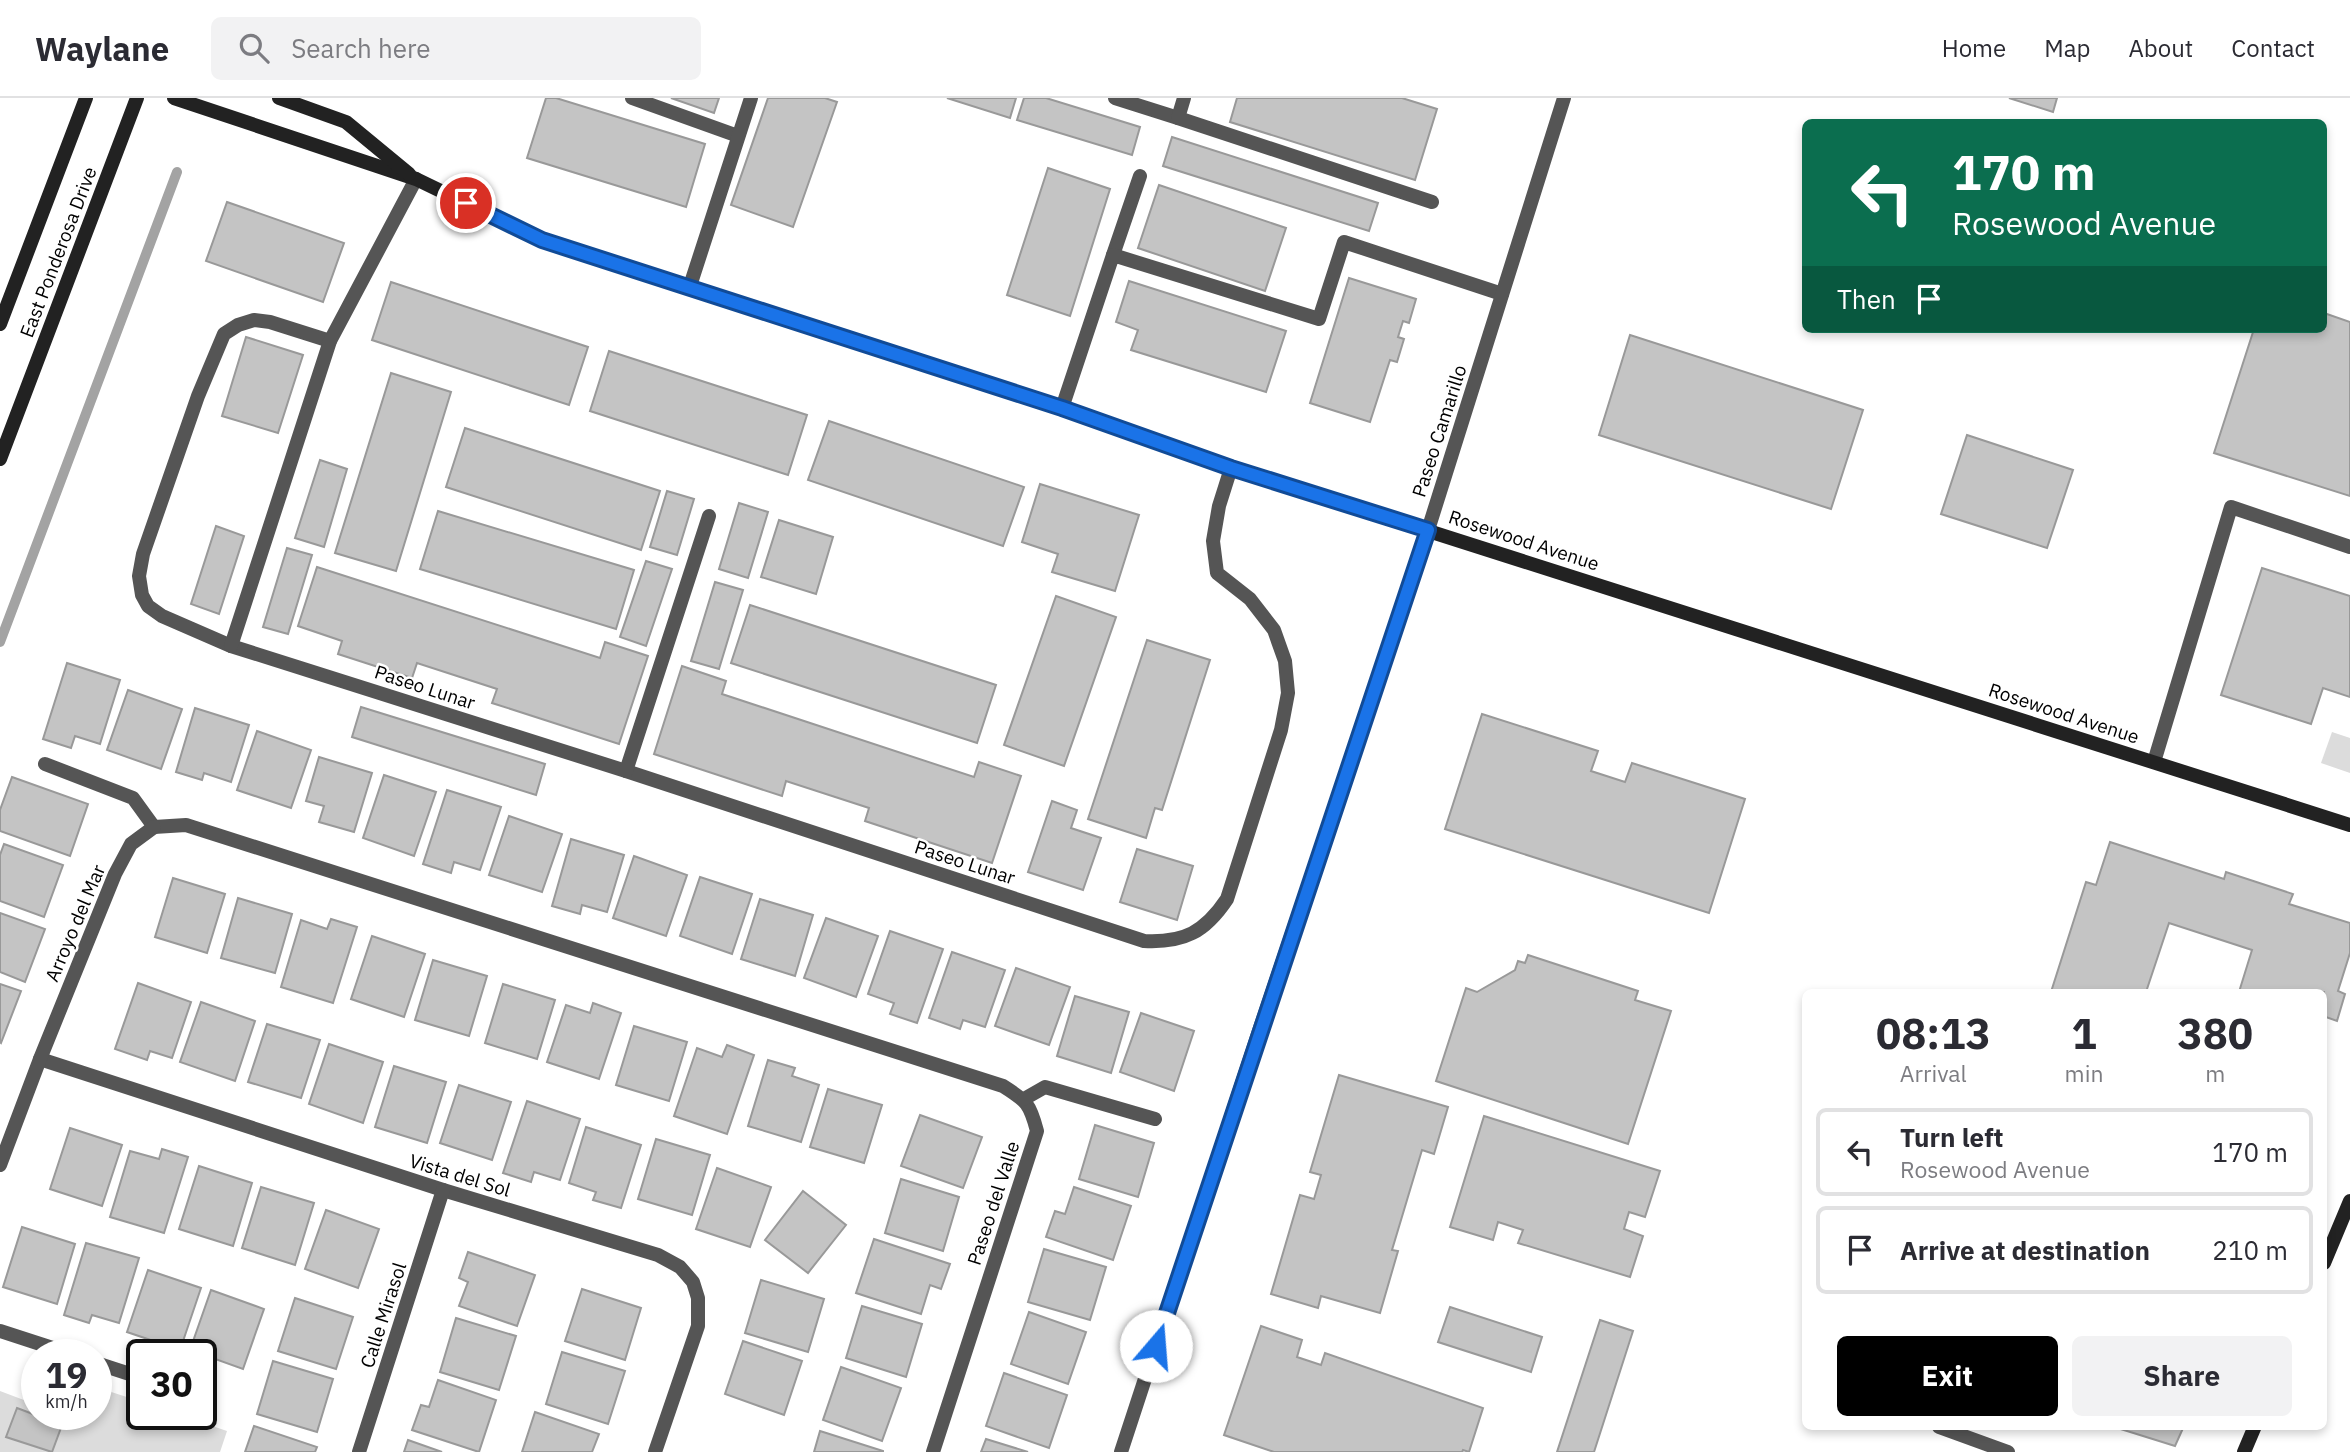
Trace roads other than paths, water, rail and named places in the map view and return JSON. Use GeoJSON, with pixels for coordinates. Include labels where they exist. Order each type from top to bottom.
{"type":"FeatureCollection","features":[{"type":"Feature","properties":{"kind":"main road","name":"East Ponderosa Drive"},"geometry":{"type":"LineString","coordinates":[[0,324],[86,98]]}},
{"type":"Feature","properties":{"kind":"main road","name":"East Ponderosa Drive"},"geometry":{"type":"LineString","coordinates":[[0,459],[137,98]]}},
{"type":"Feature","properties":{"kind":"main road","name":"Rosewood Avenue"},"geometry":{"type":"LineString","coordinates":[[174,98],[416,179],[542,240],[1062,408],[1231,468],[2350,825]]}},
{"type":"Feature","properties":{"kind":"main road","name":"Rosewood Avenue"},"geometry":{"type":"LineString","coordinates":[[279,98],[346,122],[416,179]]}},
{"type":"Feature","properties":{"kind":"main road"},"geometry":{"type":"LineString","coordinates":[[2327,1256],[2350,1202]]}},
{"type":"Feature","properties":{"kind":"main road"},"geometry":{"type":"LineString","coordinates":[[2244,1452],[2253,1430]]}},
{"type":"Feature","properties":{"kind":"street"},"geometry":{"type":"LineString","coordinates":[[632,98],[738,136]]}},
{"type":"Feature","properties":{"kind":"street"},"geometry":{"type":"LineString","coordinates":[[689,289],[751,98]]}},
{"type":"Feature","properties":{"kind":"street"},"geometry":{"type":"LineString","coordinates":[[1115,98],[1432,202]]}},
{"type":"Feature","properties":{"kind":"street"},"geometry":{"type":"LineString","coordinates":[[1178,118],[1184,98]]}},
{"type":"Feature","properties":{"kind":"street","name":"Paseo Camarillo"},"geometry":{"type":"LineString","coordinates":[[1121,1452],[1428,530],[1564,98]]}},
{"type":"Feature","properties":{"kind":"street"},"geometry":{"type":"LineString","coordinates":[[1062,408],[1140,176]]}},
{"type":"Feature","properties":{"kind":"street"},"geometry":{"type":"LineString","coordinates":[[231,646],[330,341],[416,179]]}},
{"type":"Feature","properties":{"kind":"street"},"geometry":{"type":"LineString","coordinates":[[1113,256],[1320,319],[1344,242],[1502,293]]}},
{"type":"Feature","properties":{"kind":"street","name":"Paseo Lunar"},"geometry":{"type":"LineString","coordinates":[[330,341],[270,322],[254,320],[238,325],[224,334],[198,396],[143,554],[139,576],[142,595],[148,606],[162,617],[231,646],[626,771],[1144,941],[1167,943],[1196,933],[1214,918],[1227,899],[1281,730],[1288,693],[1285,661],[1274,630],[1250,599],[1217,573],[1213,541],[1219,506],[1231,468]]}},
{"type":"Feature","properties":{"kind":"street"},"geometry":{"type":"LineString","coordinates":[[2154,762],[2231,507],[2350,547]]}},
{"type":"Feature","properties":{"kind":"street"},"geometry":{"type":"LineString","coordinates":[[626,771],[709,516]]}},
{"type":"Feature","properties":{"kind":"street"},"geometry":{"type":"LineString","coordinates":[[45,764],[133,798],[154,827],[186,825],[1003,1086],[1024,1099],[1045,1087],[1154,1119]]}},
{"type":"Feature","properties":{"kind":"street","name":"Arroyo del Mar"},"geometry":{"type":"LineString","coordinates":[[0,1165],[115,874],[131,844],[154,827]]}},
{"type":"Feature","properties":{"kind":"street","name":"Vista del Sol"},"geometry":{"type":"LineString","coordinates":[[40,1059],[443,1190],[658,1255],[680,1267],[694,1282],[698,1297],[698,1326],[655,1452]]}},
{"type":"Feature","properties":{"kind":"street","name":"Paseo del Valle"},"geometry":{"type":"LineString","coordinates":[[933,1452],[1037,1131],[1031,1108],[1024,1099]]}},
{"type":"Feature","properties":{"kind":"street","name":"Calle Mirasol"},"geometry":{"type":"LineString","coordinates":[[359,1452],[443,1190]]}},
{"type":"Feature","properties":{"kind":"street"},"geometry":{"type":"LineString","coordinates":[[0,1331],[25,1339]]}},
{"type":"Feature","properties":{"kind":"street"},"geometry":{"type":"LineString","coordinates":[[1947,1430],[2008,1452]]}},
{"type":"Feature","properties":{"kind":"waterway"},"geometry":{"type":"LineString","coordinates":[[0,642],[177,172]]}}]}
